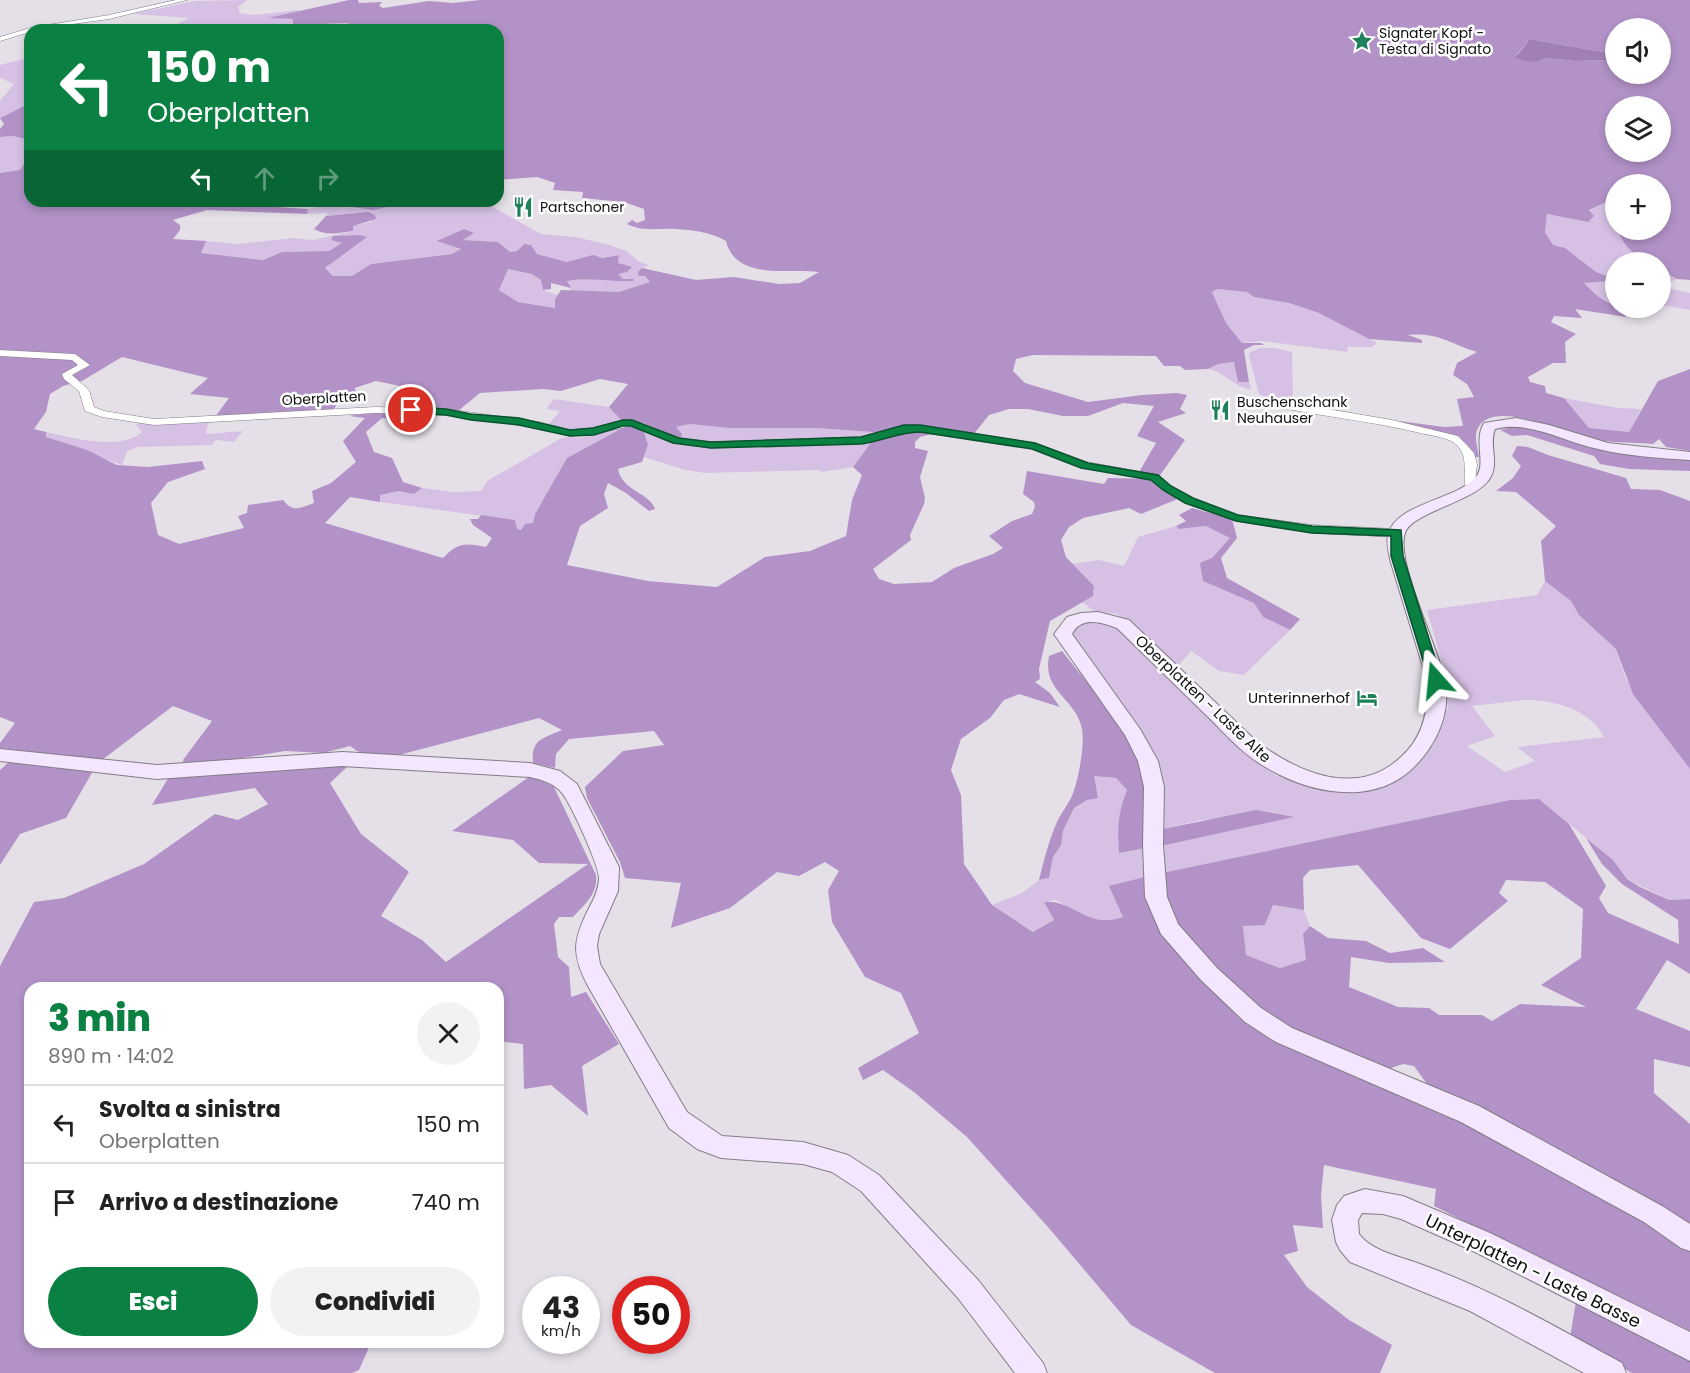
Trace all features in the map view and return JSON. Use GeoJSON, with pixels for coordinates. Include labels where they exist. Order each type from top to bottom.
{"type":"FeatureCollection","features":[{"type":"Feature","properties":{"kind":"main road"},"geometry":{"type":"LineString","coordinates":[[1396,533],[1405,522],[1471,488],[1483,479],[1488,469],[1486,430],[1489,426],[1498,423],[1514,422],[1531,425],[1598,445],[1690,456]]}},
{"type":"Feature","properties":{"kind":"main road","name":"Oberplatten - Laste Alte"},"geometry":{"type":"LineString","coordinates":[[1396,533],[1397,556],[1436,680],[1438,699],[1435,717],[1425,742],[1403,768],[1385,780],[1364,785],[1340,785],[1314,782],[1287,773],[1265,760],[1123,624],[1090,616],[1075,619],[1066,626],[1063,634],[1068,644],[1133,733],[1148,761],[1154,787],[1152,845],[1156,897],[1169,928],[1209,974],[1253,1015],[1284,1035],[1470,1114],[1653,1215],[1690,1239]]}},
{"type":"Feature","properties":{"kind":"main road"},"geometry":{"type":"LineString","coordinates":[[0,755],[157,772],[342,759],[530,770],[553,776],[570,789],[609,867],[611,880],[608,895],[588,933],[587,958],[596,980],[678,1120],[706,1141],[721,1147],[803,1153],[839,1163],[870,1183],[968,1289],[1033,1373]]}},
{"type":"Feature","properties":{"kind":"main road","name":"Unterplatten - Laste Basse"},"geometry":{"type":"LineString","coordinates":[[1612,1373],[1454,1290],[1366,1258],[1354,1248],[1346,1236],[1343,1222],[1346,1210],[1356,1201],[1372,1200],[1396,1206],[1496,1248],[1690,1347]]}},
{"type":"Feature","properties":{"kind":"street"},"geometry":{"type":"LineString","coordinates":[[67,24],[184,0]]}},
{"type":"Feature","properties":{"kind":"street"},"geometry":{"type":"LineString","coordinates":[[0,39],[24,32]]}},
{"type":"Feature","properties":{"kind":"street","name":"Oberplatten"},"geometry":{"type":"LineString","coordinates":[[0,353],[78,359],[85,365],[67,374],[84,390],[89,409],[102,414],[154,423],[393,409],[454,413],[539,425],[570,433],[594,431],[623,423],[632,423],[677,441],[729,445],[861,440],[875,438],[904,428],[920,429],[1035,446],[1085,465],[1154,477],[1189,501],[1236,518],[1312,530],[1396,533]]}},
{"type":"Feature","properties":{"kind":"street"},"geometry":{"type":"LineString","coordinates":[[1269,402],[1392,423],[1454,438],[1462,443],[1472,457],[1469,484],[1471,488]]}},
{"type":"Feature","properties":{"kind":"shaded area"},"geometry":{"type":"Polygon","coordinates":[[[247,0],[238,7],[240,13],[254,15],[299,10],[297,13],[271,18],[293,19],[294,24],[177,24],[189,18],[133,14],[194,1],[247,0]]]}},
{"type":"Feature","properties":{"kind":"shaded area"},"geometry":{"type":"Polygon","coordinates":[[[349,0],[358,0],[359,3],[382,2],[379,6],[383,8],[429,1],[453,3],[480,0],[1690,0],[1690,280],[1677,279],[1671,276],[1671,252],[1633,252],[1623,240],[1671,240],[1671,174],[1605,174],[1605,203],[1589,210],[1594,216],[1588,222],[1547,214],[1545,232],[1553,245],[1565,248],[1596,272],[1605,275],[1605,281],[1584,283],[1605,300],[1605,314],[1575,309],[1582,318],[1554,316],[1551,322],[1576,334],[1565,342],[1566,363],[1553,363],[1528,377],[1530,382],[1545,386],[1546,393],[1564,398],[1589,428],[1629,432],[1658,381],[1690,369],[1690,451],[1666,447],[1659,439],[1653,444],[1592,440],[1527,419],[1496,416],[1484,421],[1477,430],[1479,457],[1475,457],[1467,444],[1456,437],[1406,425],[1399,421],[1444,427],[1463,426],[1457,399],[1474,397],[1467,384],[1453,375],[1457,363],[1477,352],[1428,335],[1408,335],[1422,340],[1422,343],[1369,339],[1319,313],[1289,303],[1254,297],[1247,292],[1217,289],[1212,292],[1226,323],[1242,343],[1264,345],[1254,345],[1244,350],[1249,382],[1238,382],[1234,362],[1218,364],[1208,369],[1185,370],[1180,366],[1164,366],[1156,356],[1033,355],[1016,359],[1013,371],[1025,383],[1088,402],[1142,395],[1177,393],[1187,395],[1180,409],[1186,413],[1158,422],[1185,440],[1158,478],[1139,472],[1156,443],[1137,436],[1154,406],[1123,403],[1088,416],[1063,416],[1028,409],[1009,409],[989,415],[973,435],[905,427],[873,437],[873,432],[816,428],[729,428],[690,424],[676,427],[682,434],[679,440],[643,423],[622,421],[609,407],[628,384],[600,379],[561,391],[543,389],[480,393],[458,411],[407,407],[400,386],[376,381],[355,388],[356,396],[338,402],[333,411],[215,417],[229,398],[190,394],[208,378],[122,357],[82,381],[63,386],[50,394],[46,412],[34,429],[46,432],[46,437],[87,450],[117,465],[148,467],[202,461],[205,469],[168,482],[151,503],[158,535],[179,544],[244,528],[238,516],[247,513],[248,505],[283,500],[290,507],[297,508],[314,503],[312,491],[331,483],[356,462],[343,441],[365,418],[349,416],[375,412],[423,414],[416,421],[382,418],[366,432],[374,452],[392,458],[403,482],[422,488],[414,494],[398,491],[380,495],[380,502],[350,497],[325,523],[443,558],[458,546],[486,547],[492,538],[473,525],[470,519],[478,519],[481,515],[515,520],[517,529],[521,530],[525,524],[533,523],[535,514],[567,458],[626,426],[632,426],[644,432],[648,445],[642,462],[618,469],[625,482],[648,499],[655,509],[649,511],[626,493],[608,483],[604,494],[608,508],[580,526],[567,565],[648,581],[717,587],[765,557],[810,551],[846,536],[852,500],[862,475],[853,467],[872,441],[904,430],[936,433],[920,437],[915,442],[915,448],[928,451],[920,477],[925,498],[924,504],[910,535],[911,540],[873,569],[879,579],[894,584],[932,582],[954,568],[1003,548],[989,536],[1012,521],[1032,514],[1035,507],[1034,502],[1023,494],[1027,471],[1104,484],[1108,478],[1152,479],[1180,498],[1141,514],[1129,508],[1083,518],[1069,527],[1061,540],[1066,557],[1094,586],[1093,596],[1050,621],[1039,669],[1040,679],[1035,682],[1050,693],[1060,707],[1019,694],[1004,700],[990,718],[961,739],[951,770],[961,795],[964,864],[992,905],[1033,932],[1054,920],[1044,902],[1063,904],[1099,920],[1123,917],[1109,886],[1145,877],[1240,1016],[1263,1034],[1290,1048],[1428,1104],[1632,1213],[1690,1250],[1690,1334],[1434,1206],[1436,1189],[1324,1165],[1321,1195],[1323,1228],[1293,1225],[1298,1251],[1284,1255],[1307,1287],[1349,1320],[1392,1345],[1380,1373],[1215,1373],[1131,1325],[1048,1227],[967,1137],[914,1092],[883,1070],[863,1080],[858,1068],[919,1033],[901,993],[865,977],[832,922],[828,890],[839,871],[825,862],[799,876],[777,872],[730,908],[671,928],[681,883],[625,878],[620,862],[587,798],[585,787],[623,751],[664,745],[654,731],[569,739],[556,754],[555,768],[533,763],[536,744],[562,730],[539,718],[395,756],[370,755],[350,746],[323,753],[285,751],[207,764],[184,764],[183,760],[212,721],[173,706],[102,760],[0,748],[0,743],[15,723],[0,717],[0,173],[20,170],[24,164],[24,207],[308,209],[307,214],[207,210],[173,220],[180,225],[180,230],[173,239],[206,241],[201,253],[263,260],[282,252],[329,251],[342,243],[331,240],[333,236],[367,237],[325,268],[333,276],[352,276],[371,264],[452,254],[461,249],[437,241],[464,229],[474,233],[463,240],[498,242],[510,252],[517,251],[524,244],[531,245],[537,254],[567,262],[593,255],[602,258],[619,255],[618,263],[632,267],[627,272],[618,274],[623,279],[634,279],[633,281],[576,280],[567,281],[571,288],[551,283],[551,289],[543,290],[541,280],[532,274],[508,269],[499,290],[518,302],[555,308],[555,299],[561,290],[619,292],[650,282],[645,276],[639,276],[638,272],[642,268],[696,280],[734,277],[779,284],[800,283],[819,272],[765,270],[752,267],[740,262],[732,254],[726,241],[714,235],[688,230],[645,229],[627,224],[632,220],[637,223],[645,220],[644,209],[624,202],[582,198],[583,192],[553,190],[555,183],[537,177],[504,180],[504,24],[293,24],[293,19],[268,18],[349,0]]]}},
{"type":"Feature","properties":{"kind":"shaded area"},"geometry":{"type":"Polygon","coordinates":[[[1528,39],[1605,52],[1605,60],[1575,61],[1547,58],[1538,62],[1524,61],[1515,57],[1527,44],[1528,39]]]}},
{"type":"Feature","properties":{"kind":"shaded area"},"geometry":{"type":"Polygon","coordinates":[[[24,59],[24,106],[0,118],[0,101],[14,84],[0,78],[0,65],[24,59]]]}},
{"type":"Feature","properties":{"kind":"shaded area"},"geometry":{"type":"Polygon","coordinates":[[[24,106],[24,139],[13,136],[0,137],[0,129],[4,124],[0,118],[24,106]]]}},
{"type":"Feature","properties":{"kind":"shaded area"},"geometry":{"type":"Polygon","coordinates":[[[13,136],[24,139],[24,164],[20,170],[0,173],[0,137],[13,136]]]}},
{"type":"Feature","properties":{"kind":"shaded area"},"geometry":{"type":"Polygon","coordinates":[[[1605,203],[1605,240],[1626,240],[1636,252],[1605,252],[1605,275],[1596,272],[1565,248],[1553,245],[1545,232],[1547,214],[1588,222],[1588,211],[1605,203]]]}},
{"type":"Feature","properties":{"kind":"shaded area"},"geometry":{"type":"Polygon","coordinates":[[[345,207],[373,210],[388,207],[493,207],[541,234],[575,237],[626,251],[640,262],[649,265],[642,268],[644,276],[651,282],[619,292],[571,291],[567,281],[633,279],[623,279],[617,274],[626,266],[618,263],[619,255],[568,262],[537,254],[531,245],[524,244],[517,251],[510,252],[498,242],[462,240],[473,234],[464,229],[439,241],[461,249],[452,254],[371,264],[352,276],[333,276],[325,269],[360,235],[333,236],[342,243],[329,251],[282,252],[263,260],[200,253],[206,241],[238,244],[293,238],[313,240],[353,231],[352,226],[371,222],[368,212],[326,216],[328,213],[307,214],[308,209],[345,207]]]}},
{"type":"Feature","properties":{"kind":"shaded area"},"geometry":{"type":"Polygon","coordinates":[[[350,207],[388,207],[373,210],[350,207]]]}},
{"type":"Feature","properties":{"kind":"shaded area"},"geometry":{"type":"Polygon","coordinates":[[[368,212],[375,215],[376,219],[353,226],[353,231],[328,233],[314,229],[326,216],[368,212]]]}},
{"type":"Feature","properties":{"kind":"shaded area"},"geometry":{"type":"Polygon","coordinates":[[[508,269],[532,274],[541,280],[543,290],[558,295],[555,299],[556,308],[518,302],[499,290],[508,269]]]}},
{"type":"Feature","properties":{"kind":"shaded area"},"geometry":{"type":"Polygon","coordinates":[[[1605,281],[1605,302],[1599,300],[1583,282],[1605,281]]]}},
{"type":"Feature","properties":{"kind":"shaded area"},"geometry":{"type":"Polygon","coordinates":[[[1671,287],[1690,293],[1690,310],[1671,307],[1671,287]]]}},
{"type":"Feature","properties":{"kind":"shaded area"},"geometry":{"type":"Polygon","coordinates":[[[1217,289],[1247,292],[1254,297],[1289,303],[1319,313],[1377,343],[1372,347],[1348,347],[1347,352],[1262,341],[1242,343],[1226,323],[1212,292],[1217,289]]]}},
{"type":"Feature","properties":{"kind":"shaded area"},"geometry":{"type":"Polygon","coordinates":[[[1260,348],[1275,348],[1292,352],[1293,401],[1298,405],[1271,400],[1259,394],[1249,353],[1260,348]]]}},
{"type":"Feature","properties":{"kind":"shaded area"},"geometry":{"type":"Polygon","coordinates":[[[1235,362],[1238,382],[1249,382],[1251,389],[1239,386],[1214,370],[1208,369],[1218,364],[1235,362]]]}},
{"type":"Feature","properties":{"kind":"shaded area"},"geometry":{"type":"Polygon","coordinates":[[[1564,398],[1618,408],[1641,409],[1629,432],[1589,428],[1564,398]]]}},
{"type":"Feature","properties":{"kind":"shaded area"},"geometry":{"type":"Polygon","coordinates":[[[554,399],[609,407],[622,421],[585,429],[568,429],[548,425],[560,411],[546,409],[554,399]]]}},
{"type":"Feature","properties":{"kind":"shaded area"},"geometry":{"type":"Polygon","coordinates":[[[259,418],[208,423],[206,434],[243,431],[234,442],[216,440],[212,445],[138,447],[127,451],[122,465],[46,437],[46,432],[96,441],[122,441],[142,432],[136,425],[139,422],[170,424],[259,418]]]}},
{"type":"Feature","properties":{"kind":"shaded area"},"geometry":{"type":"Polygon","coordinates":[[[690,424],[729,428],[816,428],[874,432],[873,437],[731,444],[679,440],[676,427],[690,424]]]}},
{"type":"Feature","properties":{"kind":"shaded area"},"geometry":{"type":"Polygon","coordinates":[[[619,426],[626,426],[567,458],[535,514],[533,523],[522,530],[517,529],[514,520],[380,502],[379,495],[398,491],[414,494],[422,488],[454,492],[481,491],[487,481],[560,439],[585,437],[619,426]]]}},
{"type":"Feature","properties":{"kind":"shaded area"},"geometry":{"type":"Polygon","coordinates":[[[1514,427],[1528,428],[1606,450],[1690,458],[1690,471],[1629,469],[1600,464],[1594,456],[1527,435],[1512,436],[1500,430],[1514,427]]]}},
{"type":"Feature","properties":{"kind":"shaded area"},"geometry":{"type":"Polygon","coordinates":[[[644,432],[677,442],[709,446],[872,441],[853,467],[822,472],[820,470],[705,473],[685,470],[644,457],[648,445],[644,432]]]}},
{"type":"Feature","properties":{"kind":"shaded area"},"geometry":{"type":"Polygon","coordinates":[[[1517,446],[1528,447],[1626,478],[1631,489],[1660,490],[1690,501],[1690,769],[1633,694],[1616,649],[1579,615],[1571,601],[1545,581],[1541,541],[1556,526],[1516,492],[1496,491],[1513,478],[1521,466],[1512,456],[1517,446]]]}},
{"type":"Feature","properties":{"kind":"shaded area"},"geometry":{"type":"Polygon","coordinates":[[[1192,508],[1232,519],[1237,538],[1221,558],[1227,578],[1300,619],[1290,630],[1263,617],[1254,603],[1203,581],[1200,563],[1212,558],[1230,538],[1206,526],[1179,529],[1176,526],[1186,521],[1179,515],[1192,508]]]}},
{"type":"Feature","properties":{"kind":"shaded area"},"geometry":{"type":"Polygon","coordinates":[[[1176,526],[1179,529],[1206,526],[1231,538],[1212,559],[1203,581],[1254,603],[1263,617],[1290,630],[1244,675],[1219,671],[1191,651],[1177,667],[1129,621],[1116,614],[1094,611],[1082,602],[1093,596],[1094,586],[1073,564],[1099,560],[1124,566],[1138,537],[1176,526]]]}},
{"type":"Feature","properties":{"kind":"shaded area"},"geometry":{"type":"Polygon","coordinates":[[[1545,581],[1571,601],[1579,615],[1616,649],[1626,679],[1690,769],[1690,899],[1669,900],[1627,879],[1613,860],[1539,799],[1510,800],[1162,873],[1161,846],[1292,817],[1201,820],[1163,829],[1163,786],[1152,750],[1072,635],[1075,628],[1083,623],[1094,622],[1117,628],[1144,648],[1249,755],[1275,775],[1319,790],[1360,792],[1385,787],[1407,775],[1434,744],[1444,709],[1448,709],[1442,662],[1427,610],[1537,595],[1545,581]],[[1536,700],[1472,706],[1495,736],[1467,746],[1505,772],[1535,761],[1517,747],[1604,737],[1590,719],[1580,713],[1559,704],[1536,700]]]}},
{"type":"Feature","properties":{"kind":"shaded area"},"geometry":{"type":"Polygon","coordinates":[[[1062,651],[1113,715],[1134,751],[1145,788],[1146,848],[1119,853],[1119,821],[1127,790],[1116,778],[1094,776],[1098,798],[1087,800],[1074,808],[1063,831],[1061,845],[1053,857],[1049,878],[1039,880],[1054,829],[1074,792],[1082,754],[1083,736],[1079,718],[1055,687],[1048,668],[1049,656],[1062,651]]]}},
{"type":"Feature","properties":{"kind":"shaded area"},"geometry":{"type":"Polygon","coordinates":[[[9,762],[93,771],[66,818],[20,834],[0,865],[0,770],[9,762]]]}},
{"type":"Feature","properties":{"kind":"shaded area"},"geometry":{"type":"Polygon","coordinates":[[[315,765],[348,766],[330,783],[361,834],[409,872],[381,916],[422,940],[446,962],[588,864],[539,863],[513,840],[452,831],[529,777],[554,787],[596,875],[595,888],[586,903],[573,917],[559,917],[554,924],[558,957],[569,967],[571,997],[586,992],[619,1044],[582,1066],[588,1116],[551,1085],[524,1089],[523,1044],[504,1042],[504,982],[24,982],[24,1348],[369,1348],[359,1370],[352,1373],[0,1373],[0,966],[34,902],[64,898],[144,864],[215,814],[238,820],[268,804],[255,788],[152,805],[169,777],[210,776],[315,765]]]}},
{"type":"Feature","properties":{"kind":"shaded area"},"geometry":{"type":"Polygon","coordinates":[[[1094,776],[1116,778],[1127,790],[1119,821],[1119,853],[1146,848],[1145,877],[1124,917],[1110,922],[1085,917],[1056,900],[1044,902],[1054,920],[1034,932],[992,905],[1022,893],[1039,880],[1049,878],[1053,857],[1061,845],[1063,831],[1074,808],[1087,800],[1094,776]]]}},
{"type":"Feature","properties":{"kind":"shaded area"},"geometry":{"type":"Polygon","coordinates":[[[1539,799],[1569,824],[1606,886],[1599,898],[1608,913],[1679,944],[1678,920],[1622,884],[1602,864],[1586,838],[1613,860],[1627,879],[1640,887],[1669,900],[1690,899],[1690,974],[1667,960],[1636,1009],[1690,1031],[1690,1067],[1654,1059],[1654,1093],[1690,1124],[1690,1228],[1656,1205],[1546,1142],[1427,1084],[1414,1066],[1403,1064],[1388,1069],[1306,1036],[1261,1012],[1205,959],[1179,925],[1164,896],[1162,873],[1510,800],[1539,799]],[[1358,865],[1310,870],[1303,878],[1304,910],[1273,905],[1265,925],[1243,926],[1246,955],[1280,968],[1306,960],[1303,934],[1310,926],[1328,938],[1366,941],[1390,953],[1423,948],[1445,962],[1389,963],[1351,957],[1349,987],[1398,1007],[1429,1008],[1439,1015],[1482,1015],[1492,1021],[1520,1004],[1586,1007],[1541,985],[1581,958],[1583,909],[1545,882],[1506,880],[1499,893],[1508,901],[1450,949],[1421,938],[1358,865]]]}},
{"type":"Feature","properties":{"kind":"shaded area"},"geometry":{"type":"Polygon","coordinates":[[[1256,810],[1294,817],[1161,846],[1163,829],[1256,810]]]}},
{"type":"Feature","properties":{"kind":"shaded area"},"geometry":{"type":"Polygon","coordinates":[[[1273,905],[1304,910],[1310,926],[1303,934],[1306,960],[1280,968],[1246,955],[1243,925],[1265,925],[1273,905]]]}},
{"type":"Feature","properties":{"kind":"shaded area"},"geometry":{"type":"Polygon","coordinates":[[[1576,1301],[1690,1359],[1690,1373],[1632,1373],[1570,1338],[1576,1301]]]}},
{"type":"Feature","properties":{"kind":"place","name":"Signater Kopf - Testa di Signato"},"geometry":{"type":"Point","coordinates":[1362,41]}},
{"type":"Feature","properties":{"kind":"place","name":"Partschoner"},"geometry":{"type":"Point","coordinates":[523,207]}},
{"type":"Feature","properties":{"kind":"place","name":"Buschenschank Neuhauser"},"geometry":{"type":"Point","coordinates":[1220,410]}},
{"type":"Feature","properties":{"kind":"place","name":"Unterinnerhof"},"geometry":{"type":"Point","coordinates":[1367,698]}},
{"type":"Feature","properties":{"kind":"route"},"geometry":{"type":"LineString","coordinates":[[411,410],[446,412],[519,422],[570,433],[594,431],[623,423],[632,423],[677,441],[711,445],[820,443],[875,438],[904,428],[932,430],[1035,446],[1085,465],[1154,477],[1189,501],[1236,518],[1312,530],[1396,533],[1397,556],[1436,680]]}}]}
